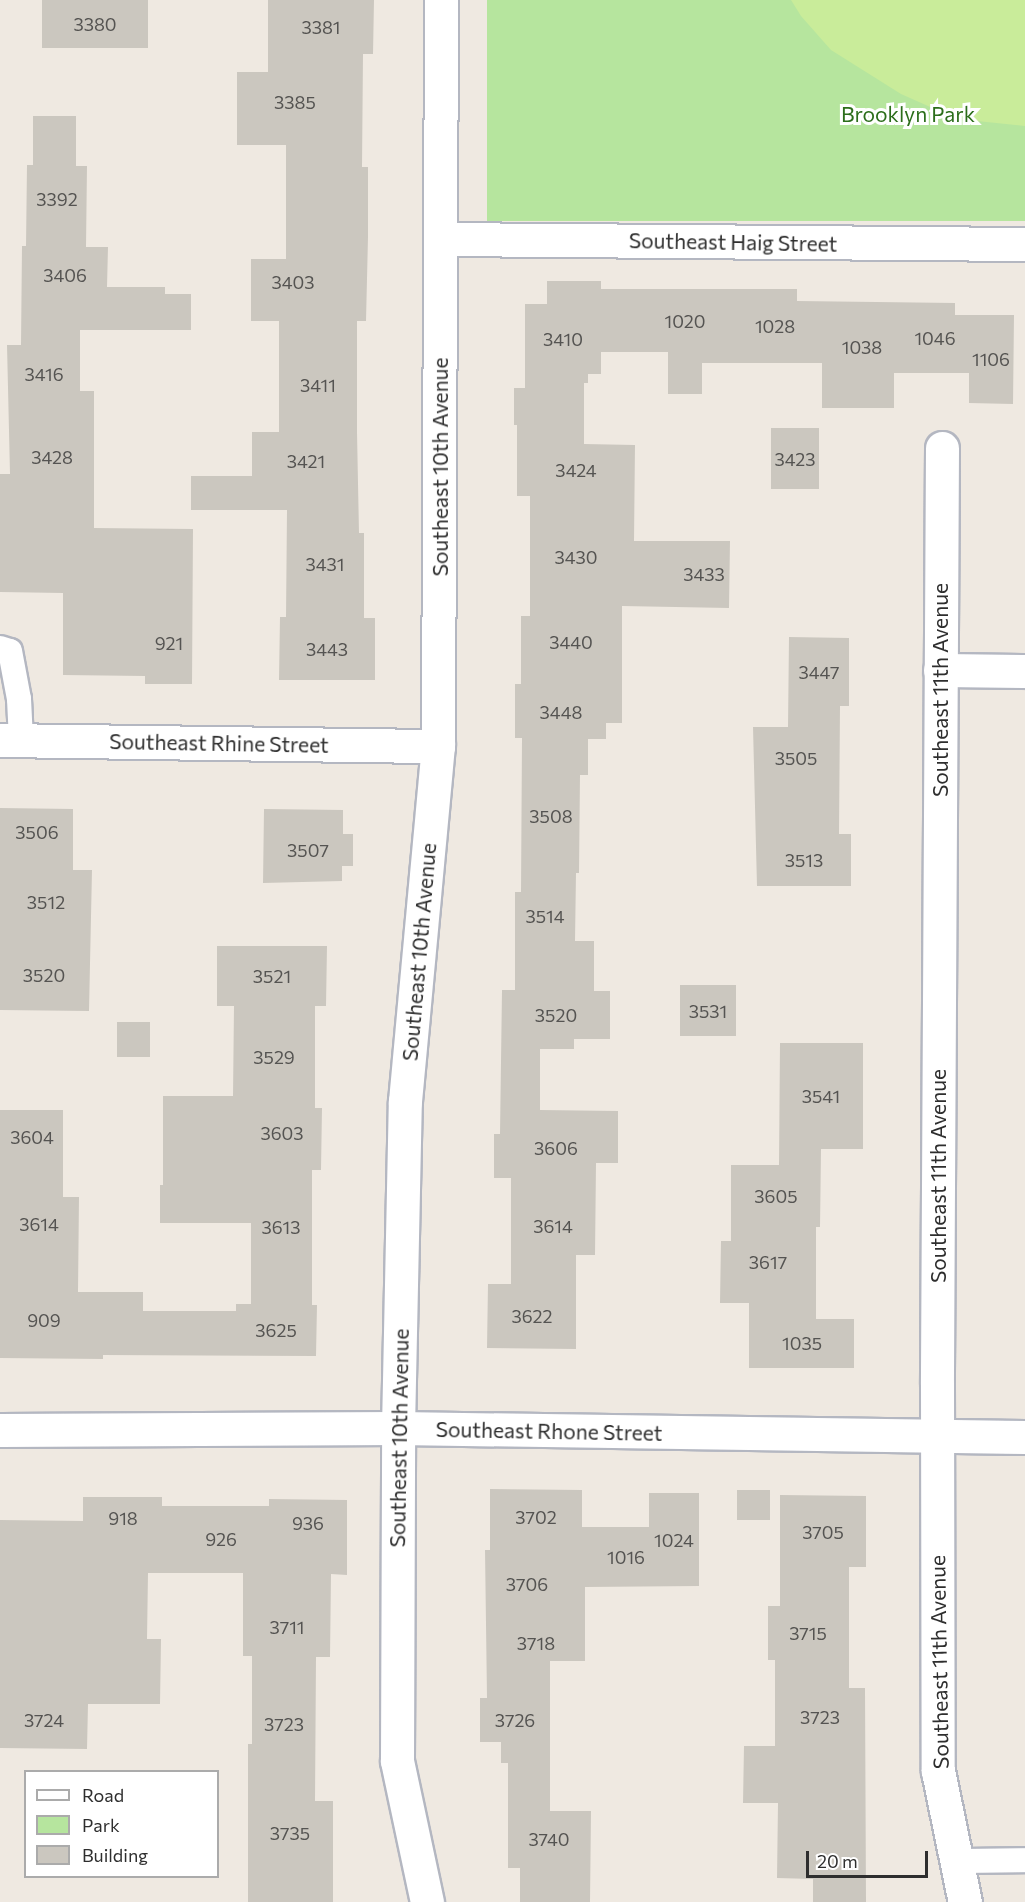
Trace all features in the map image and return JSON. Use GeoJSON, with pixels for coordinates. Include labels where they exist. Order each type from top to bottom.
{"type":"FeatureCollection","features":[{"type":"Feature","properties":{"kind":"street","name":"Southeast 10th Avenue"},"geometry":{"type":"LineString","coordinates":[[427,1902],[398,1761],[398,1428],[405,1101],[438,746],[441,0]]}},
{"type":"Feature","properties":{"kind":"street","name":"Southeast Haig Street"},"geometry":{"type":"LineString","coordinates":[[441,239],[1025,244]]}},
{"type":"Feature","properties":{"kind":"street","name":"Southeast 11th Avenue"},"geometry":{"type":"LineString","coordinates":[[942,448],[937,1437],[938,1772],[965,1902]]}},
{"type":"Feature","properties":{"kind":"street"},"geometry":{"type":"LineString","coordinates":[[940,670],[1025,671]]}},
{"type":"Feature","properties":{"kind":"street","name":"Southeast Rhine Street"},"geometry":{"type":"LineString","coordinates":[[11,740],[438,746]]}},
{"type":"Feature","properties":{"kind":"street","name":"Southeast Rhone Street"},"geometry":{"type":"LineString","coordinates":[[0,1430],[398,1428],[1025,1437]]}},
{"type":"Feature","properties":{"kind":"lane"},"geometry":{"type":"LineString","coordinates":[[0,648],[10,651],[19,699],[11,740]]}},
{"type":"Feature","properties":{"kind":"lane"},"geometry":{"type":"LineString","coordinates":[[957,1861],[1025,1860]]}},
{"type":"Feature","properties":{"kind":"green space","name":"Brooklyn Park"},"geometry":{"type":"Polygon","coordinates":[[[487,0],[1025,0],[1025,221],[487,221],[487,0]]]}},
{"type":"Feature","properties":{"kind":"green space"},"geometry":{"type":"Polygon","coordinates":[[[791,0],[1025,0],[1025,126],[977,121],[937,110],[901,94],[831,50],[801,16],[791,0]]]}},
{"type":"Feature","properties":{"kind":"building"},"geometry":{"type":"Polygon","coordinates":[[[42,0],[148,0],[148,48],[42,48],[42,0]]]}},
{"type":"Feature","properties":{"kind":"building"},"geometry":{"type":"Polygon","coordinates":[[[268,0],[374,0],[373,54],[363,54],[362,167],[368,167],[368,237],[366,321],[357,321],[357,432],[359,533],[364,533],[364,618],[375,618],[375,680],[279,680],[280,617],[286,617],[287,510],[191,510],[191,476],[252,476],[252,432],[279,432],[279,321],[251,321],[251,259],[286,259],[286,145],[237,145],[237,72],[268,72],[268,0]]]}},
{"type":"Feature","properties":{"kind":"building"},"geometry":{"type":"Polygon","coordinates":[[[33,116],[76,116],[76,166],[87,166],[86,247],[108,247],[107,287],[165,287],[165,294],[191,294],[191,330],[80,330],[80,391],[94,391],[94,528],[193,529],[192,684],[145,684],[145,676],[63,675],[63,593],[0,592],[0,474],[10,474],[7,345],[21,345],[22,246],[26,246],[27,165],[33,165],[33,116]]]}},
{"type":"Feature","properties":{"kind":"building"},"geometry":{"type":"Polygon","coordinates":[[[547,281],[601,281],[601,289],[797,289],[797,301],[955,303],[955,315],[1014,315],[1013,404],[969,403],[969,373],[894,373],[894,408],[822,408],[822,363],[702,363],[702,394],[668,394],[668,352],[601,352],[601,374],[588,374],[588,383],[584,383],[584,444],[635,445],[634,541],[730,541],[729,608],[622,606],[622,723],[606,723],[606,739],[588,739],[588,775],[580,775],[579,873],[576,873],[575,941],[594,941],[594,991],[610,991],[610,1039],[574,1039],[574,1049],[540,1049],[540,1110],[618,1111],[618,1163],[596,1163],[595,1255],[576,1255],[576,1349],[487,1348],[488,1284],[511,1284],[511,1178],[494,1178],[494,1134],[500,1134],[502,990],[515,990],[515,892],[521,892],[522,738],[515,738],[515,684],[521,684],[521,616],[530,616],[530,496],[517,496],[517,425],[514,425],[514,388],[525,388],[525,304],[547,304],[547,281]]]}},
{"type":"Feature","properties":{"kind":"building"},"geometry":{"type":"Polygon","coordinates":[[[771,428],[819,428],[819,489],[771,489],[771,428]]]}},
{"type":"Feature","properties":{"kind":"building"},"geometry":{"type":"Polygon","coordinates":[[[789,637],[849,638],[849,706],[840,706],[839,834],[851,834],[851,886],[757,886],[753,727],[788,727],[789,637]]]}},
{"type":"Feature","properties":{"kind":"building"},"geometry":{"type":"Polygon","coordinates":[[[0,808],[73,809],[73,870],[92,870],[89,1011],[0,1010],[0,808]]]}},
{"type":"Feature","properties":{"kind":"building"},"geometry":{"type":"Polygon","coordinates":[[[264,809],[343,810],[343,834],[353,834],[353,866],[342,866],[342,881],[263,883],[264,809]]]}},
{"type":"Feature","properties":{"kind":"building"},"geometry":{"type":"Polygon","coordinates":[[[217,946],[327,946],[326,1006],[315,1006],[315,1108],[322,1108],[321,1170],[312,1170],[312,1305],[317,1305],[316,1356],[103,1355],[103,1359],[0,1358],[0,1110],[63,1110],[63,1197],[79,1197],[78,1292],[143,1292],[143,1311],[236,1311],[236,1304],[251,1304],[251,1223],[160,1223],[160,1185],[163,1185],[163,1096],[233,1096],[234,1006],[217,1006],[217,946]]]}},
{"type":"Feature","properties":{"kind":"building"},"geometry":{"type":"Polygon","coordinates":[[[680,985],[736,985],[736,1036],[680,1036],[680,985]]]}},
{"type":"Feature","properties":{"kind":"building"},"geometry":{"type":"Polygon","coordinates":[[[117,1022],[150,1022],[150,1057],[117,1057],[117,1022]]]}},
{"type":"Feature","properties":{"kind":"building"},"geometry":{"type":"Polygon","coordinates":[[[780,1043],[863,1043],[863,1149],[821,1149],[820,1227],[816,1227],[816,1319],[854,1319],[854,1368],[749,1368],[749,1303],[720,1303],[721,1241],[731,1241],[731,1165],[779,1165],[780,1043]]]}},
{"type":"Feature","properties":{"kind":"building"},"geometry":{"type":"Polygon","coordinates":[[[490,1489],[582,1490],[582,1527],[649,1527],[649,1493],[699,1493],[699,1586],[585,1587],[585,1661],[550,1661],[550,1811],[591,1811],[590,1902],[520,1902],[520,1868],[508,1868],[508,1763],[501,1763],[501,1742],[480,1742],[480,1698],[487,1698],[485,1550],[490,1550],[490,1489]]]}},
{"type":"Feature","properties":{"kind":"building"},"geometry":{"type":"Polygon","coordinates":[[[737,1490],[770,1490],[770,1520],[737,1520],[737,1490]]]}},
{"type":"Feature","properties":{"kind":"building"},"geometry":{"type":"Polygon","coordinates":[[[780,1495],[866,1496],[866,1567],[849,1567],[849,1688],[865,1688],[866,1902],[813,1902],[813,1879],[777,1878],[778,1803],[743,1803],[744,1746],[775,1746],[775,1660],[768,1660],[768,1606],[780,1606],[780,1495]]]}},
{"type":"Feature","properties":{"kind":"building"},"geometry":{"type":"Polygon","coordinates":[[[83,1497],[162,1497],[162,1506],[269,1506],[269,1499],[347,1500],[347,1575],[331,1574],[330,1657],[316,1657],[315,1801],[333,1801],[333,1902],[248,1902],[248,1744],[252,1744],[252,1656],[243,1656],[243,1573],[148,1573],[147,1639],[161,1639],[160,1704],[88,1704],[87,1749],[0,1748],[0,1520],[83,1521],[83,1497]]]}}]}
